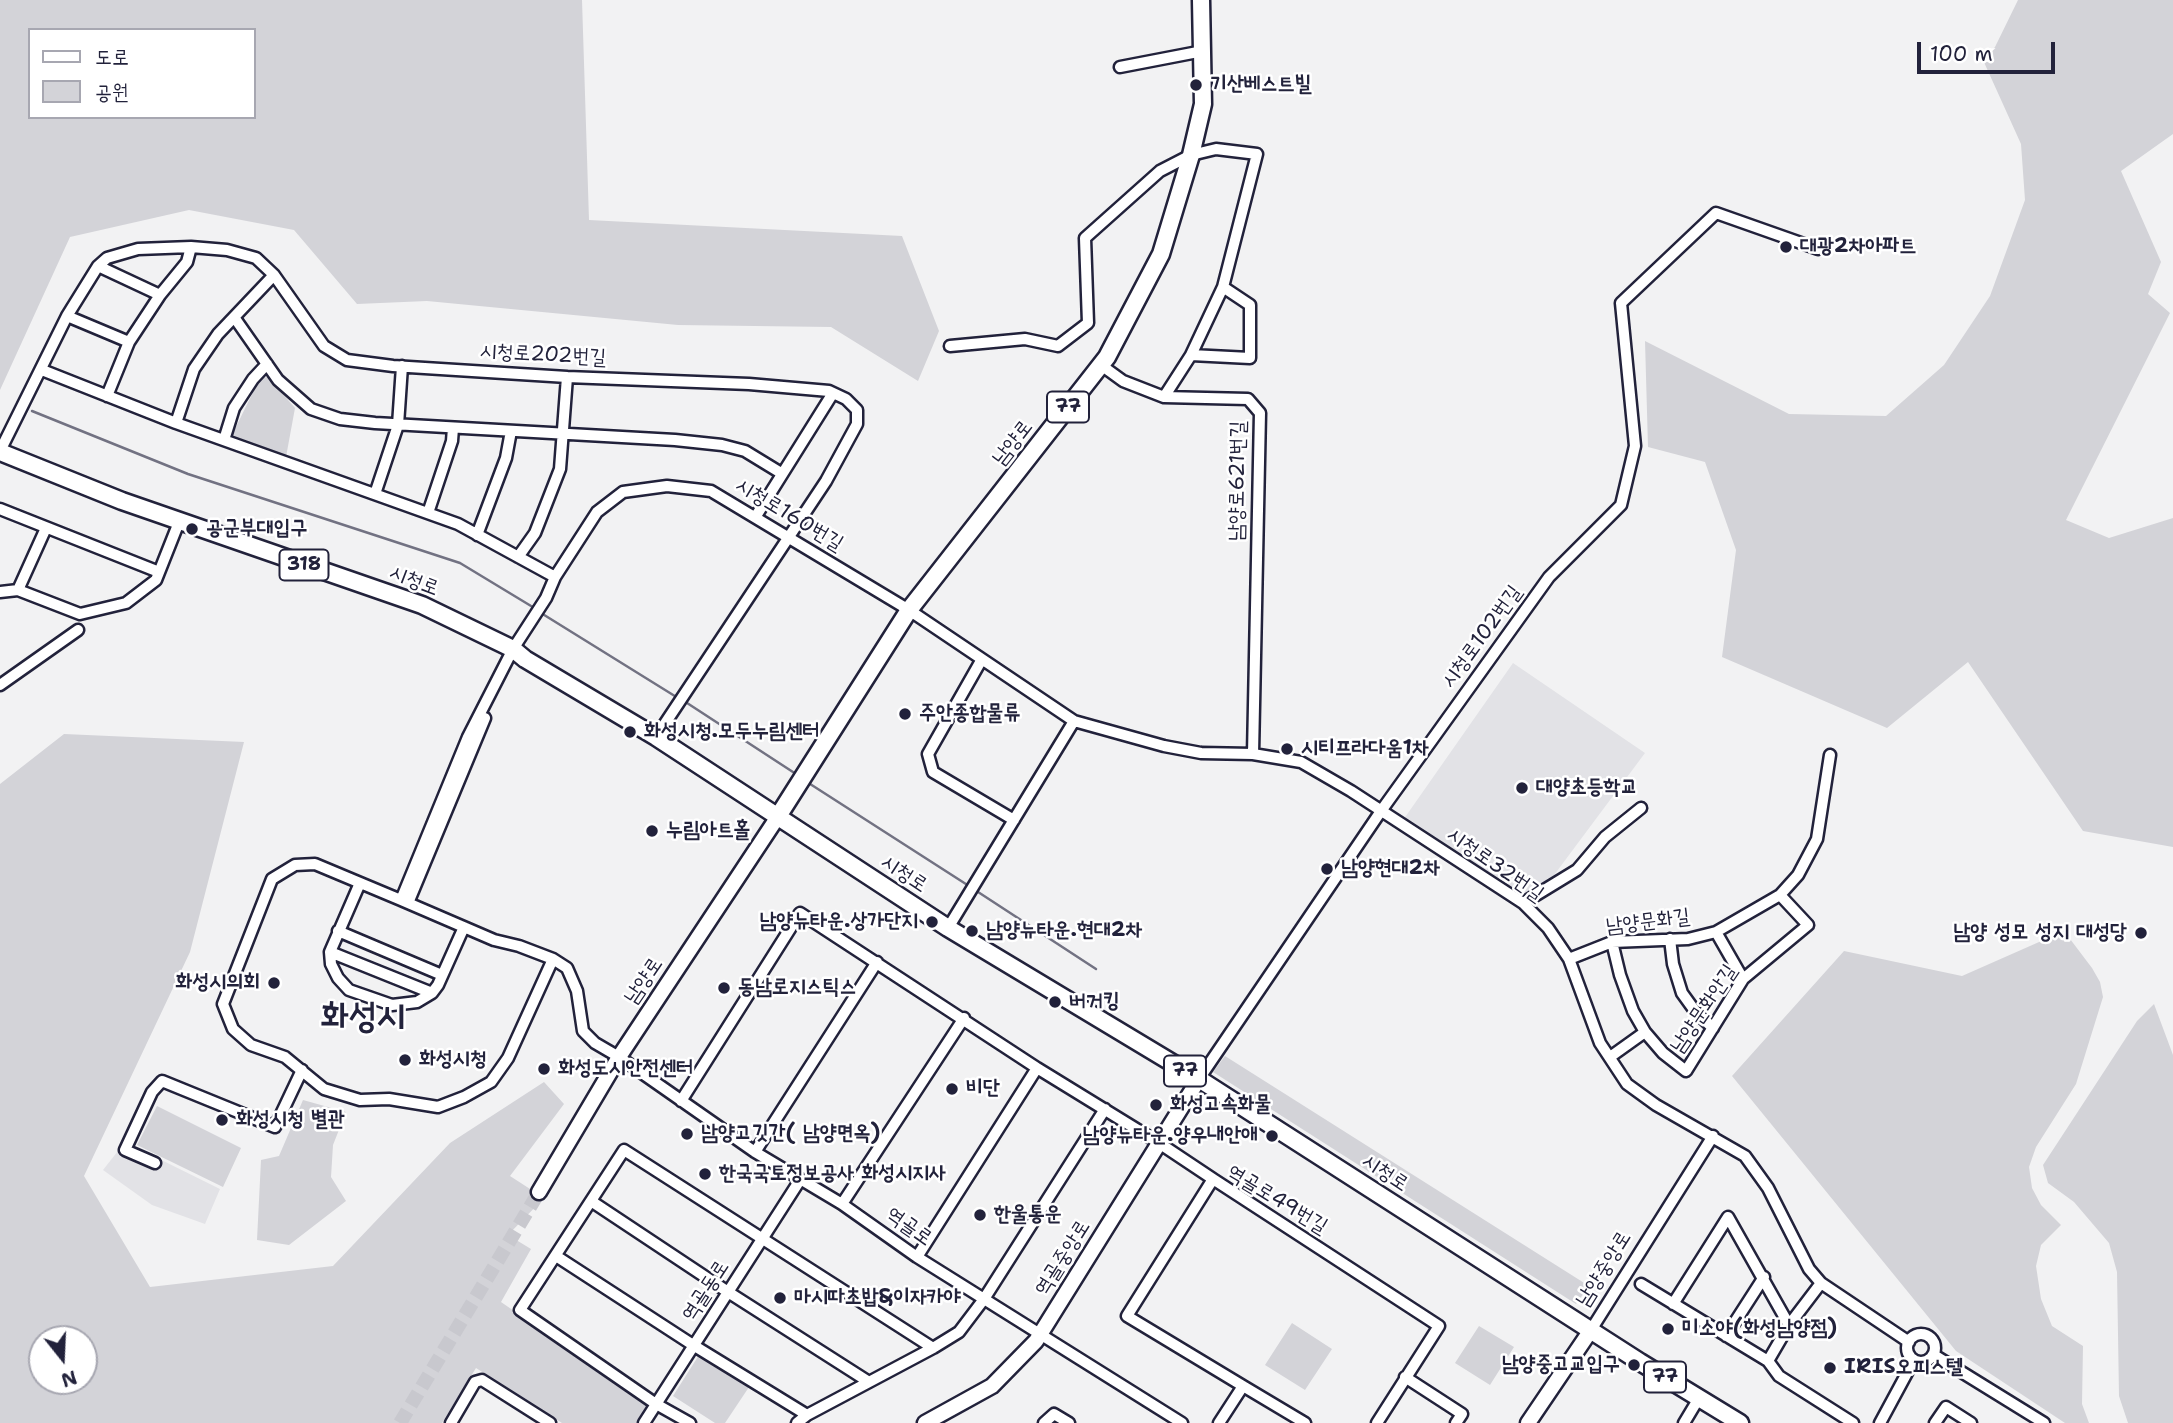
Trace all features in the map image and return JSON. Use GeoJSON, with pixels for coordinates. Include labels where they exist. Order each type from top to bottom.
{"type":"FeatureCollection","features":[{"type":"Feature","properties":{"kind":"main road","name":"남양로"},"geometry":{"type":"LineString","coordinates":[[777,818],[909,610],[1101,365],[1161,254],[1191,155],[1203,104],[1201,0]]}},
{"type":"Feature","properties":{"kind":"main road","name":"시청로"},"geometry":{"type":"LineString","coordinates":[[0,452],[179,522],[422,605],[513,649],[525,659],[656,737],[948,928],[1199,1079],[1740,1423]]}},
{"type":"Feature","properties":{"kind":"street"},"geometry":{"type":"LineString","coordinates":[[1120,67],[1203,51]]}},
{"type":"Feature","properties":{"kind":"street"},"geometry":{"type":"LineString","coordinates":[[950,346],[1025,339],[1058,346],[1088,323],[1085,238],[1160,171],[1191,155],[1216,149],[1257,154],[1223,287],[1191,355],[1164,397]]}},
{"type":"Feature","properties":{"kind":"street","name":"시청로102번길"},"geometry":{"type":"LineString","coordinates":[[1199,1079],[1381,811],[1549,576],[1621,506],[1635,446],[1621,303],[1716,213],[1818,249]]}},
{"type":"Feature","properties":{"kind":"street"},"geometry":{"type":"LineString","coordinates":[[107,396],[129,342],[160,295],[187,262],[191,247]]}},
{"type":"Feature","properties":{"kind":"street","name":"시청로202번길"},"geometry":{"type":"LineString","coordinates":[[98,266],[107,258],[138,249],[191,247],[227,250],[256,258],[274,275],[324,346],[347,360],[567,376],[749,384],[833,393]]}},
{"type":"Feature","properties":{"kind":"street"},"geometry":{"type":"LineString","coordinates":[[0,452],[67,316],[98,266],[160,295]]}},
{"type":"Feature","properties":{"kind":"street"},"geometry":{"type":"LineString","coordinates":[[176,423],[194,369],[218,334],[274,275]]}},
{"type":"Feature","properties":{"kind":"street"},"geometry":{"type":"LineString","coordinates":[[1191,355],[1250,358],[1250,305],[1223,287]]}},
{"type":"Feature","properties":{"kind":"street"},"geometry":{"type":"LineString","coordinates":[[67,316],[129,342]]}},
{"type":"Feature","properties":{"kind":"street"},"geometry":{"type":"LineString","coordinates":[[234,317],[278,380],[312,409],[341,419],[398,425],[722,445],[745,451],[781,473]]}},
{"type":"Feature","properties":{"kind":"street"},"geometry":{"type":"LineString","coordinates":[[224,440],[234,408],[253,379],[267,364]]}},
{"type":"Feature","properties":{"kind":"street","name":"남양로621번길"},"geometry":{"type":"LineString","coordinates":[[1101,365],[1123,381],[1164,397],[1248,399],[1261,413],[1253,754]]}},
{"type":"Feature","properties":{"kind":"street"},"geometry":{"type":"LineString","coordinates":[[375,494],[398,425],[402,366]]}},
{"type":"Feature","properties":{"kind":"street"},"geometry":{"type":"LineString","coordinates":[[42,370],[176,423],[428,513],[477,535],[555,577]]}},
{"type":"Feature","properties":{"kind":"street"},"geometry":{"type":"LineString","coordinates":[[519,557],[535,533],[560,469],[567,376]]}},
{"type":"Feature","properties":{"kind":"street"},"geometry":{"type":"LineString","coordinates":[[656,737],[826,481],[857,424],[857,410],[846,399],[833,393],[756,516]]}},
{"type":"Feature","properties":{"kind":"street"},"geometry":{"type":"LineString","coordinates":[[428,513],[452,441],[453,428]]}},
{"type":"Feature","properties":{"kind":"street"},"geometry":{"type":"LineString","coordinates":[[477,535],[506,458],[511,431]]}},
{"type":"Feature","properties":{"kind":"street","name":"시청로160번길"},"geometry":{"type":"LineString","coordinates":[[404,902],[468,737],[513,649],[597,512],[623,492],[667,486],[711,491],[909,610]]}},
{"type":"Feature","properties":{"kind":"street"},"geometry":{"type":"LineString","coordinates":[[0,509],[159,572]]}},
{"type":"Feature","properties":{"kind":"street"},"geometry":{"type":"LineString","coordinates":[[0,592],[18,590],[80,614],[126,603],[156,580],[179,522]]}},
{"type":"Feature","properties":{"kind":"street"},"geometry":{"type":"LineString","coordinates":[[18,590],[46,528]]}},
{"type":"Feature","properties":{"kind":"street","name":"시청로32번길"},"geometry":{"type":"LineString","coordinates":[[909,610],[1074,722],[1189,751],[1253,754],[1301,762],[1522,903],[1548,928],[1569,959],[1600,1043],[1627,1084],[1657,1105],[1745,1156],[1768,1188],[1809,1269],[1821,1283],[1909,1342]]}},
{"type":"Feature","properties":{"kind":"street"},"geometry":{"type":"LineString","coordinates":[[0,685],[78,630]]}},
{"type":"Feature","properties":{"kind":"street"},"geometry":{"type":"LineString","coordinates":[[982,659],[928,754],[933,772],[1014,820]]}},
{"type":"Feature","properties":{"kind":"street"},"geometry":{"type":"LineString","coordinates":[[948,928],[1074,722]]}},
{"type":"Feature","properties":{"kind":"street","name":"남양문화길"},"geometry":{"type":"LineString","coordinates":[[1569,959],[1612,942],[1688,939],[1716,932],[1780,895],[1798,875],[1817,839],[1830,755]]}},
{"type":"Feature","properties":{"kind":"street"},"geometry":{"type":"LineString","coordinates":[[1522,903],[1577,870],[1605,836],[1641,808]]}},
{"type":"Feature","properties":{"kind":"street","name":"남양로"},"geometry":{"type":"LineString","coordinates":[[539,1192],[619,1057],[777,818]]}},
{"type":"Feature","properties":{"kind":"street"},"geometry":{"type":"LineString","coordinates":[[315,864],[404,902],[494,940],[553,959],[508,1058],[491,1082],[438,1107],[388,1099],[360,1100],[324,1089],[285,1057],[251,1045],[233,1029],[223,1004],[272,879],[295,865],[315,864]]}},
{"type":"Feature","properties":{"kind":"street"},"geometry":{"type":"LineString","coordinates":[[359,883],[330,952],[331,964],[338,978],[349,990],[392,1005],[417,1002],[432,993],[464,927]]}},
{"type":"Feature","properties":{"kind":"street","name":"남양문화안길"},"geometry":{"type":"LineString","coordinates":[[1612,942],[1628,999],[1646,1032],[1663,1053],[1686,1071],[1743,979],[1808,925],[1780,895]]}},
{"type":"Feature","properties":{"kind":"street"},"geometry":{"type":"LineString","coordinates":[[681,1101],[800,913],[1213,1179]]}},
{"type":"Feature","properties":{"kind":"street"},"geometry":{"type":"LineString","coordinates":[[338,931],[442,975]]}},
{"type":"Feature","properties":{"kind":"street"},"geometry":{"type":"LineString","coordinates":[[1716,932],[1743,979]]}},
{"type":"Feature","properties":{"kind":"street"},"geometry":{"type":"LineString","coordinates":[[1670,939],[1673,964],[1682,993],[1695,1012],[1713,1028]]}},
{"type":"Feature","properties":{"kind":"street"},"geometry":{"type":"LineString","coordinates":[[330,952],[432,993]]}},
{"type":"Feature","properties":{"kind":"street","name":"역골로"},"geometry":{"type":"LineString","coordinates":[[553,959],[567,968],[572,976],[583,1031],[595,1042],[755,1152],[842,1204],[917,1257],[1182,1423]]}},
{"type":"Feature","properties":{"kind":"street"},"geometry":{"type":"LineString","coordinates":[[755,1152],[877,962]]}},
{"type":"Feature","properties":{"kind":"street"},"geometry":{"type":"LineString","coordinates":[[842,1204],[964,1018]]}},
{"type":"Feature","properties":{"kind":"street"},"geometry":{"type":"LineString","coordinates":[[1610,1057],[1646,1032]]}},
{"type":"Feature","properties":{"kind":"street"},"geometry":{"type":"LineString","coordinates":[[917,1257],[1037,1068]]}},
{"type":"Feature","properties":{"kind":"street"},"geometry":{"type":"LineString","coordinates":[[155,1163],[125,1150],[152,1092],[162,1081],[275,1127],[302,1070]]}},
{"type":"Feature","properties":{"kind":"street","name":"역골중앙로"},"geometry":{"type":"LineString","coordinates":[[925,1423],[992,1386],[1040,1334],[1199,1079]]}},
{"type":"Feature","properties":{"kind":"street"},"geometry":{"type":"LineString","coordinates":[[797,1423],[959,1332],[984,1299],[1105,1109]]}},
{"type":"Feature","properties":{"kind":"street","name":"남양중앙로"},"geometry":{"type":"LineString","coordinates":[[1528,1423],[1591,1330],[1713,1136]]}},
{"type":"Feature","properties":{"kind":"street"},"geometry":{"type":"LineString","coordinates":[[690,1423],[656,1404],[520,1310],[624,1150],[933,1348]]}},
{"type":"Feature","properties":{"kind":"street","name":"역골로49번길"},"geometry":{"type":"LineString","coordinates":[[1243,1386],[1127,1316],[1213,1179],[1439,1326],[1377,1423]]}},
{"type":"Feature","properties":{"kind":"street","name":"역골동로"},"geometry":{"type":"LineString","coordinates":[[644,1423],[800,1180]]}},
{"type":"Feature","properties":{"kind":"street"},"geometry":{"type":"LineString","coordinates":[[591,1201],[869,1382]]}},
{"type":"Feature","properties":{"kind":"street"},"geometry":{"type":"LineString","coordinates":[[1673,1304],[1728,1217],[1789,1325]]}},
{"type":"Feature","properties":{"kind":"street"},"geometry":{"type":"LineString","coordinates":[[556,1256],[807,1415]]}},
{"type":"Feature","properties":{"kind":"street"},"geometry":{"type":"LineString","coordinates":[[1726,1336],[1764,1277]]}},
{"type":"Feature","properties":{"kind":"street"},"geometry":{"type":"LineString","coordinates":[[1768,1362],[1789,1325],[1821,1283]]}},
{"type":"Feature","properties":{"kind":"street"},"geometry":{"type":"LineString","coordinates":[[1641,1284],[1768,1362],[1779,1376],[1853,1423]]}},
{"type":"Feature","properties":{"kind":"street"},"geometry":{"type":"LineString","coordinates":[[1921,1335],[1929,1338],[1934,1346],[1934,1355],[1923,1362],[1914,1360],[1908,1354],[1909,1342],[1921,1335]]}},
{"type":"Feature","properties":{"kind":"street"},"geometry":{"type":"LineString","coordinates":[[1934,1355],[2044,1423]]}},
{"type":"Feature","properties":{"kind":"street"},"geometry":{"type":"LineString","coordinates":[[1880,1423],[1914,1360]]}},
{"type":"Feature","properties":{"kind":"street"},"geometry":{"type":"LineString","coordinates":[[1405,1377],[1462,1414],[1456,1423]]}},
{"type":"Feature","properties":{"kind":"street"},"geometry":{"type":"LineString","coordinates":[[451,1423],[475,1382],[482,1380],[550,1423]]}},
{"type":"Feature","properties":{"kind":"street"},"geometry":{"type":"LineString","coordinates":[[1219,1423],[1243,1386],[1305,1423]]}},
{"type":"Feature","properties":{"kind":"street"},"geometry":{"type":"LineString","coordinates":[[1684,1423],[1699,1398]]}},
{"type":"Feature","properties":{"kind":"street"},"geometry":{"type":"LineString","coordinates":[[1936,1423],[1945,1407],[1971,1423]]}},
{"type":"Feature","properties":{"kind":"street"},"geometry":{"type":"LineString","coordinates":[[1044,1423],[1054,1414],[1069,1423]]}},
{"type":"Feature","properties":{"kind":"shaded area","name":"대양초등학교"},"geometry":{"type":"Polygon","coordinates":[[[1513,663],[1645,753],[1534,902],[1401,823],[1513,663]]]}},
{"type":"Feature","properties":{"kind":"shaded area"},"geometry":{"type":"Polygon","coordinates":[[[125,1142],[220,1189],[205,1224],[152,1205],[103,1170],[125,1142]]]}},
{"type":"Feature","properties":{"kind":"green space"},"geometry":{"type":"Polygon","coordinates":[[[0,0],[582,0],[589,220],[902,236],[939,331],[918,381],[831,327],[678,325],[427,301],[357,304],[294,230],[189,210],[70,237],[0,390],[0,0]]]}},
{"type":"Feature","properties":{"kind":"green space"},"geometry":{"type":"Polygon","coordinates":[[[2018,0],[2173,0],[2173,134],[2121,171],[2161,262],[2148,294],[2170,313],[2066,520],[2109,538],[2173,518],[2173,847],[2083,831],[1968,662],[1887,728],[1722,657],[1736,550],[1705,462],[1648,447],[1645,341],[1789,414],[1886,416],[1944,365],[1990,296],[2025,200],[2021,144],[1983,60],[1995,47],[2018,0]]]}},
{"type":"Feature","properties":{"kind":"green space"},"geometry":{"type":"Polygon","coordinates":[[[268,377],[295,408],[286,457],[231,437],[260,378],[268,377]]]}},
{"type":"Feature","properties":{"kind":"green space"},"geometry":{"type":"Polygon","coordinates":[[[64,734],[244,742],[190,952],[84,1176],[150,1287],[333,1266],[450,1143],[544,1082],[564,1104],[510,1176],[544,1198],[508,1235],[531,1249],[501,1302],[649,1404],[638,1423],[562,1423],[476,1368],[442,1423],[0,1423],[0,784],[64,734]]]}},
{"type":"Feature","properties":{"kind":"green space"},"geometry":{"type":"Polygon","coordinates":[[[2064,931],[2092,968],[2100,982],[2103,997],[2076,1084],[2036,1147],[2029,1167],[2032,1188],[2041,1205],[2061,1225],[2041,1245],[2036,1266],[2041,1299],[2052,1326],[2083,1346],[2082,1404],[2089,1423],[2065,1423],[1956,1351],[1732,1076],[1844,951],[1962,976],[2064,931]]]}},
{"type":"Feature","properties":{"kind":"green space"},"geometry":{"type":"Polygon","coordinates":[[[2154,1004],[2173,1055],[2173,1423],[2128,1423],[2119,1396],[2117,1272],[2109,1243],[2074,1202],[2048,1183],[2043,1165],[2137,1021],[2154,1004]]]}},
{"type":"Feature","properties":{"kind":"green space"},"geometry":{"type":"Polygon","coordinates":[[[1225,1056],[1589,1286],[1576,1304],[1213,1072],[1225,1056]]]}},
{"type":"Feature","properties":{"kind":"green space"},"geometry":{"type":"Polygon","coordinates":[[[303,1100],[346,1112],[333,1145],[331,1177],[346,1201],[289,1245],[257,1240],[261,1160],[279,1156],[303,1100]]]}},
{"type":"Feature","properties":{"kind":"green space"},"geometry":{"type":"Polygon","coordinates":[[[157,1106],[241,1148],[223,1187],[137,1145],[157,1106]]]}},
{"type":"Feature","properties":{"kind":"green space"},"geometry":{"type":"Polygon","coordinates":[[[1292,1323],[1332,1349],[1305,1390],[1265,1365],[1292,1323]]]}},
{"type":"Feature","properties":{"kind":"green space"},"geometry":{"type":"Polygon","coordinates":[[[1479,1326],[1514,1347],[1490,1385],[1455,1363],[1479,1326]]]}},
{"type":"Feature","properties":{"kind":"green space"},"geometry":{"type":"Polygon","coordinates":[[[699,1355],[749,1387],[725,1423],[715,1423],[673,1396],[699,1355]]]}},
{"type":"Feature","properties":{"kind":"waterway"},"geometry":{"type":"LineString","coordinates":[[32,411],[188,474],[460,563],[536,609]]}},
{"type":"Feature","properties":{"kind":"waterway"},"geometry":{"type":"LineString","coordinates":[[541,613],[678,698]]}},
{"type":"Feature","properties":{"kind":"waterway"},"geometry":{"type":"LineString","coordinates":[[684,701],[796,774]]}},
{"type":"Feature","properties":{"kind":"waterway"},"geometry":{"type":"LineString","coordinates":[[807,782],[969,886]]}},
{"type":"Feature","properties":{"kind":"waterway"},"geometry":{"type":"LineString","coordinates":[[975,890],[1096,969]]}},
{"type":"Feature","properties":{"kind":"tunnel"},"geometry":{"type":"LineString","coordinates":[[400,1423],[539,1192]]}},
{"type":"Feature","properties":{"kind":"place","name":"기산베스트빌"},"geometry":{"type":"Point","coordinates":[1196,85]}},
{"type":"Feature","properties":{"kind":"place","name":"대광2차아파트"},"geometry":{"type":"Point","coordinates":[1786,247]}},
{"type":"Feature","properties":{"kind":"place","name":"공군부대입구"},"geometry":{"type":"Point","coordinates":[192,529]}},
{"type":"Feature","properties":{"kind":"place","name":"주안종합물류"},"geometry":{"type":"Point","coordinates":[905,714]}},
{"type":"Feature","properties":{"kind":"place","name":"화성시청.모두누림센터"},"geometry":{"type":"Point","coordinates":[630,732]}},
{"type":"Feature","properties":{"kind":"place","name":"시티프라다움1차"},"geometry":{"type":"Point","coordinates":[1287,749]}},
{"type":"Feature","properties":{"kind":"place","name":"대양초등학교"},"geometry":{"type":"Point","coordinates":[1522,788]}},
{"type":"Feature","properties":{"kind":"place","name":"누림아트홀"},"geometry":{"type":"Point","coordinates":[652,831]}},
{"type":"Feature","properties":{"kind":"place","name":"남양현대2차"},"geometry":{"type":"Point","coordinates":[1327,869]}},
{"type":"Feature","properties":{"kind":"place","name":"남양뉴타운.상가단지"},"geometry":{"type":"Point","coordinates":[932,922]}},
{"type":"Feature","properties":{"kind":"place","name":"남양뉴타운.현대2차"},"geometry":{"type":"Point","coordinates":[972,931]}},
{"type":"Feature","properties":{"kind":"place","name":"남양 성모 성지 대성당"},"geometry":{"type":"Point","coordinates":[2141,933]}},
{"type":"Feature","properties":{"kind":"place","name":"화성시의회"},"geometry":{"type":"Point","coordinates":[274,983]}},
{"type":"Feature","properties":{"kind":"place","name":"동남로지스틱스"},"geometry":{"type":"Point","coordinates":[724,988]}},
{"type":"Feature","properties":{"kind":"place","name":"버거킹"},"geometry":{"type":"Point","coordinates":[1055,1002]}},
{"type":"Feature","properties":{"kind":"place","name":"화성시청"},"geometry":{"type":"Point","coordinates":[405,1060]}},
{"type":"Feature","properties":{"kind":"place","name":"화성도시안전센터"},"geometry":{"type":"Point","coordinates":[544,1069]}},
{"type":"Feature","properties":{"kind":"place","name":"비단"},"geometry":{"type":"Point","coordinates":[952,1089]}},
{"type":"Feature","properties":{"kind":"place","name":"화성고속화물"},"geometry":{"type":"Point","coordinates":[1156,1105]}},
{"type":"Feature","properties":{"kind":"place","name":"화성시청 별관"},"geometry":{"type":"Point","coordinates":[222,1120]}},
{"type":"Feature","properties":{"kind":"place","name":"남양고깃간( 남양면옥)"},"geometry":{"type":"Point","coordinates":[687,1134]}},
{"type":"Feature","properties":{"kind":"place","name":"남양뉴타운.양우내안애"},"geometry":{"type":"Point","coordinates":[1272,1136]}},
{"type":"Feature","properties":{"kind":"place","name":"한국국토정보공사 화성시지사"},"geometry":{"type":"Point","coordinates":[705,1174]}},
{"type":"Feature","properties":{"kind":"place","name":"한울통운"},"geometry":{"type":"Point","coordinates":[980,1215]}},
{"type":"Feature","properties":{"kind":"place","name":"마시따초밥&이자카야"},"geometry":{"type":"Point","coordinates":[780,1298]}},
{"type":"Feature","properties":{"kind":"place","name":"미소야(화성남양점)"},"geometry":{"type":"Point","coordinates":[1668,1329]}},
{"type":"Feature","properties":{"kind":"place","name":"남양중고교입구"},"geometry":{"type":"Point","coordinates":[1634,1365]}},
{"type":"Feature","properties":{"kind":"place","name":"IRIS오피스텔"},"geometry":{"type":"Point","coordinates":[1830,1368]}},
{"type":"Feature","properties":{"kind":"district","name":"화성시"},"geometry":{"type":"Point","coordinates":[363,1018]}}]}
